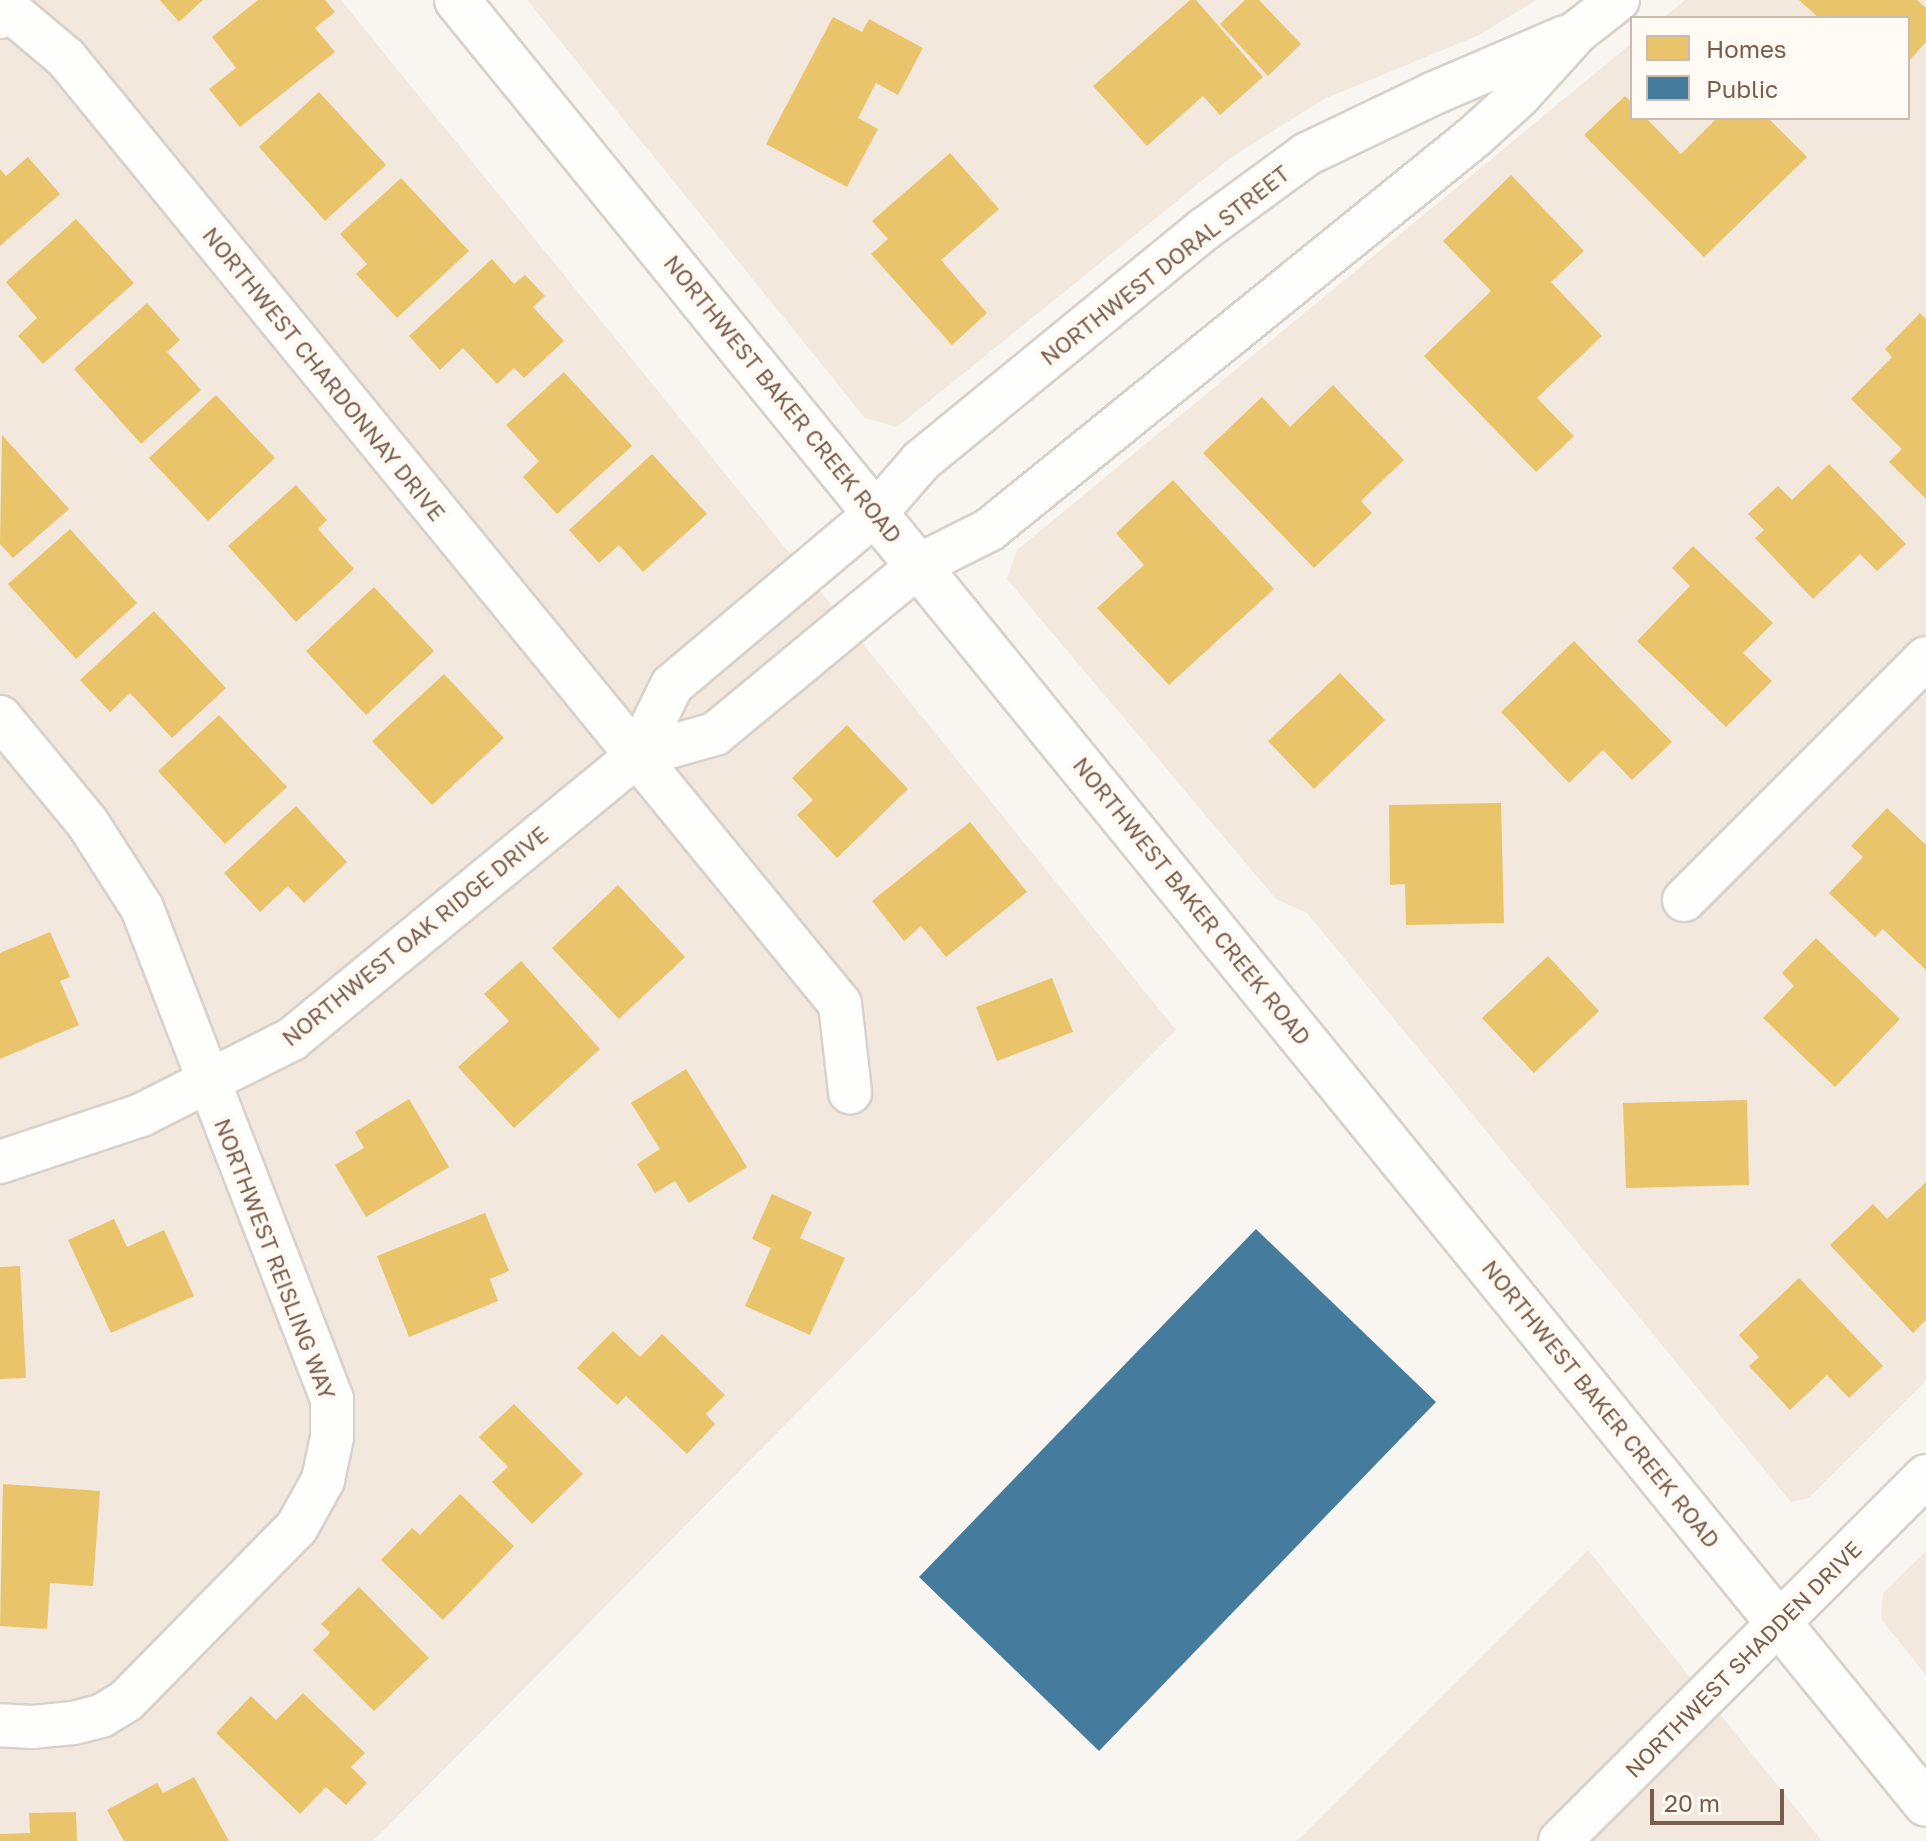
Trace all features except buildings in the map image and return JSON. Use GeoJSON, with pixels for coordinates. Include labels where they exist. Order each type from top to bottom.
{"type":"FeatureCollection","features":[{"type":"Feature","properties":{"kind":"main road","name":"NORTHWEST BAKER CREEK ROAD"},"geometry":{"type":"LineString","coordinates":[[457,0],[1926,1804]]}},
{"type":"Feature","properties":{"kind":"street","name":"NORTHWEST DORAL STREET"},"geometry":{"type":"LineString","coordinates":[[919,565],[989,530],[1334,252],[1474,137],[1520,95],[1577,32],[1618,0]]}},
{"type":"Feature","properties":{"kind":"street","name":"NORTHWEST CHARDONNAY DRIVE"},"geometry":{"type":"LineString","coordinates":[[0,17],[9,10],[66,58],[637,756]]}},
{"type":"Feature","properties":{"kind":"street","name":"NORTHWEST DORAL STREET"},"geometry":{"type":"LineString","coordinates":[[876,513],[933,451],[1206,228],[1307,154],[1432,94],[1577,32]]}},
{"type":"Feature","properties":{"kind":"street","name":"NORTHWEST OAK RIDGE DRIVE"},"geometry":{"type":"LineString","coordinates":[[637,756],[672,685],[876,513]]}},
{"type":"Feature","properties":{"kind":"street","name":"NORTHWEST OAK RIDGE DRIVE"},"geometry":{"type":"LineString","coordinates":[[0,1162],[141,1115],[292,1039],[637,756],[715,734],[919,565]]}},
{"type":"Feature","properties":{"kind":"street"},"geometry":{"type":"LineString","coordinates":[[1684,900],[1926,658]]}},
{"type":"Feature","properties":{"kind":"street","name":"NORTHWEST REISLING WAY"},"geometry":{"type":"LineString","coordinates":[[0,717],[87,822],[142,908],[332,1399],[332,1437],[323,1480],[297,1527],[126,1701],[101,1716],[73,1723],[33,1727],[0,1725]]}},
{"type":"Feature","properties":{"kind":"street"},"geometry":{"type":"LineString","coordinates":[[637,756],[840,1004],[850,1092]]}},
{"type":"Feature","properties":{"kind":"street","name":"NORTHWEST SHADDEN DRIVE"},"geometry":{"type":"LineString","coordinates":[[1560,1841],[1926,1476]]}},
{"type":"Feature","properties":{"kind":"shaded area"},"geometry":{"type":"Polygon","coordinates":[[[0,0],[341,0],[1176,1030],[373,1841],[0,1841],[0,0]]]}},
{"type":"Feature","properties":{"kind":"shaded area"},"geometry":{"type":"Polygon","coordinates":[[[527,0],[1536,0],[1479,35],[1324,99],[1229,159],[897,427],[865,418],[527,0]]]}},
{"type":"Feature","properties":{"kind":"shaded area"},"geometry":{"type":"Polygon","coordinates":[[[1685,0],[1926,0],[1926,1381],[1809,1498],[1791,1502],[1307,913],[1276,899],[1007,579],[1017,550],[1630,45],[1630,120],[1910,120],[1910,16],[1665,16],[1685,0]]]}},
{"type":"Feature","properties":{"kind":"shaded area"},"geometry":{"type":"Polygon","coordinates":[[[1588,1550],[1822,1841],[1297,1841],[1588,1550]]]}},
{"type":"Feature","properties":{"kind":"shaded area"},"geometry":{"type":"Polygon","coordinates":[[[1926,1551],[1926,1675],[1881,1619],[1883,1593],[1926,1551]]]}}]}
